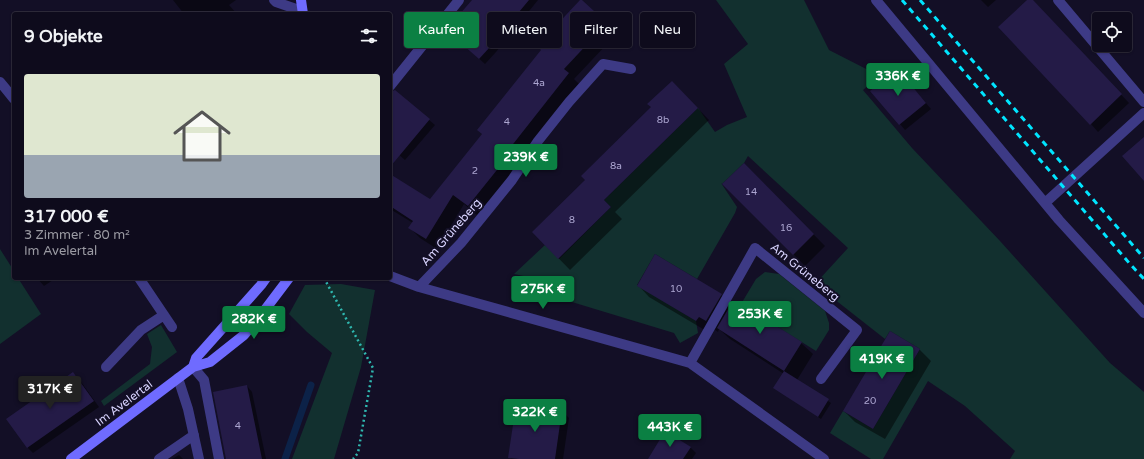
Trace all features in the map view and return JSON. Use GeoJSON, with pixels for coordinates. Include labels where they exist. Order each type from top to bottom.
{"type":"FeatureCollection","features":[{"type":"Feature","properties":{"kind":"main road"},"geometry":{"type":"LineString","coordinates":[[301,0],[301,12]]}},
{"type":"Feature","properties":{"kind":"main road","name":"Im Avelertal"},"geometry":{"type":"LineString","coordinates":[[192,367],[196,358],[265,280]]}},
{"type":"Feature","properties":{"kind":"main road","name":"Im Avelertal"},"geometry":{"type":"LineString","coordinates":[[71,459],[192,367],[210,362],[244,335],[261,316],[288,280]]}},
{"type":"Feature","properties":{"kind":"street"},"geometry":{"type":"LineString","coordinates":[[274,0],[299,12]]}},
{"type":"Feature","properties":{"kind":"street"},"geometry":{"type":"LineString","coordinates":[[294,0],[300,12]]}},
{"type":"Feature","properties":{"kind":"street"},"geometry":{"type":"LineString","coordinates":[[392,84],[459,0]]}},
{"type":"Feature","properties":{"kind":"street"},"geometry":{"type":"LineString","coordinates":[[876,0],[1059,220],[1144,313]]}},
{"type":"Feature","properties":{"kind":"street"},"geometry":{"type":"LineString","coordinates":[[1058,0],[1144,102]]}},
{"type":"Feature","properties":{"kind":"street","name":"Am Grüneberg"},"geometry":{"type":"LineString","coordinates":[[419,287],[461,243],[512,180],[538,141],[560,113],[603,64],[631,69]]}},
{"type":"Feature","properties":{"kind":"street"},"geometry":{"type":"LineString","coordinates":[[0,82],[12,97]]}},
{"type":"Feature","properties":{"kind":"street"},"geometry":{"type":"LineString","coordinates":[[1045,203],[1144,113]]}},
{"type":"Feature","properties":{"kind":"street","name":"Am Grüneberg"},"geometry":{"type":"LineString","coordinates":[[690,362],[755,248],[857,330],[821,380]]}},
{"type":"Feature","properties":{"kind":"street"},"geometry":{"type":"LineString","coordinates":[[392,277],[419,287],[690,362],[824,459]]}},
{"type":"Feature","properties":{"kind":"street"},"geometry":{"type":"LineString","coordinates":[[140,280],[172,327]]}},
{"type":"Feature","properties":{"kind":"street"},"geometry":{"type":"LineString","coordinates":[[106,367],[141,330],[164,315]]}},
{"type":"Feature","properties":{"kind":"street"},"geometry":{"type":"LineString","coordinates":[[192,367],[204,380],[219,459]]}},
{"type":"Feature","properties":{"kind":"street"},"geometry":{"type":"LineString","coordinates":[[178,378],[188,409],[199,459]]}},
{"type":"Feature","properties":{"kind":"street"},"geometry":{"type":"LineString","coordinates":[[159,459],[194,435]]}},
{"type":"Feature","properties":{"kind":"path"},"geometry":{"type":"LineString","coordinates":[[325,280],[373,368],[358,453],[353,459]]}},
{"type":"Feature","properties":{"kind":"green space"},"geometry":{"type":"Polygon","coordinates":[[[716,0],[804,0],[829,50],[880,76],[863,90],[912,148],[1000,241],[1110,363],[1144,392],[1144,459],[1010,459],[1015,451],[965,406],[928,381],[883,459],[871,459],[830,433],[843,411],[873,429],[920,349],[890,331],[885,339],[815,284],[848,248],[748,156],[744,163],[722,184],[721,183],[737,207],[697,279],[655,254],[637,285],[696,321],[698,333],[680,343],[674,333],[562,299],[566,285],[514,274],[545,245],[559,259],[611,207],[604,200],[698,108],[715,132],[727,125],[747,117],[724,64],[748,44],[716,0]]]}},
{"type":"Feature","properties":{"kind":"green space"},"geometry":{"type":"Polygon","coordinates":[[[0,249],[12,268],[12,280],[19,280],[41,314],[0,344],[0,249]]]}},
{"type":"Feature","properties":{"kind":"green space"},"geometry":{"type":"Polygon","coordinates":[[[765,272],[779,274],[825,311],[829,323],[829,330],[816,351],[741,304],[756,279],[765,272]]]}},
{"type":"Feature","properties":{"kind":"green space"},"geometry":{"type":"Polygon","coordinates":[[[341,284],[375,290],[361,367],[334,459],[292,459],[332,353],[307,332],[289,314],[305,285],[341,284]]]}},
{"type":"Feature","properties":{"kind":"green space"},"geometry":{"type":"Polygon","coordinates":[[[161,325],[177,352],[104,406],[101,401],[150,364],[152,347],[147,334],[161,325]]]}},
{"type":"Feature","properties":{"kind":"building"},"geometry":{"type":"Polygon","coordinates":[[[472,0],[529,0],[519,12],[487,12],[487,48],[489,48],[479,59],[466,48],[479,48],[479,12],[462,12],[472,0]]]}},
{"type":"Feature","properties":{"kind":"building"},"geometry":{"type":"Polygon","coordinates":[[[580,0],[582,0],[595,12],[570,12],[570,48],[584,48],[564,69],[569,73],[506,153],[509,155],[468,206],[453,195],[426,239],[408,228],[413,221],[392,207],[392,175],[430,199],[482,134],[477,130],[541,50],[539,48],[562,48],[562,19],[580,0]]]}},
{"type":"Feature","properties":{"kind":"building"},"geometry":{"type":"Polygon","coordinates":[[[1027,0],[1033,0],[1122,94],[1090,125],[998,27],[1027,0]]]}},
{"type":"Feature","properties":{"kind":"building"},"geometry":{"type":"Polygon","coordinates":[[[897,68],[926,103],[899,125],[870,91],[897,68]]]}},
{"type":"Feature","properties":{"kind":"building"},"geometry":{"type":"Polygon","coordinates":[[[672,81],[698,108],[604,200],[611,207],[558,259],[532,232],[585,180],[581,176],[651,107],[647,104],[672,81]]]}},
{"type":"Feature","properties":{"kind":"building"},"geometry":{"type":"Polygon","coordinates":[[[395,90],[430,119],[392,165],[392,91],[395,90]]]}},
{"type":"Feature","properties":{"kind":"building"},"geometry":{"type":"Polygon","coordinates":[[[1144,137],[1144,181],[1122,156],[1144,137]]]}},
{"type":"Feature","properties":{"kind":"building"},"geometry":{"type":"Polygon","coordinates":[[[744,163],[814,234],[793,255],[722,184],[744,163]]]}},
{"type":"Feature","properties":{"kind":"building"},"geometry":{"type":"Polygon","coordinates":[[[655,254],[722,294],[706,321],[699,317],[696,321],[637,286],[655,254]]]}},
{"type":"Feature","properties":{"kind":"building"},"geometry":{"type":"Polygon","coordinates":[[[733,301],[741,304],[802,342],[784,371],[717,328],[733,301]]]}},
{"type":"Feature","properties":{"kind":"building"},"geometry":{"type":"Polygon","coordinates":[[[890,331],[920,349],[873,429],[843,411],[890,331]]]}},
{"type":"Feature","properties":{"kind":"building"},"geometry":{"type":"Polygon","coordinates":[[[784,371],[829,399],[818,417],[773,388],[784,371]]]}},
{"type":"Feature","properties":{"kind":"building"},"geometry":{"type":"Polygon","coordinates":[[[73,372],[94,401],[27,448],[6,419],[73,372]]]}},
{"type":"Feature","properties":{"kind":"building"},"geometry":{"type":"Polygon","coordinates":[[[247,385],[262,459],[226,459],[213,392],[247,385]]]}},
{"type":"Feature","properties":{"kind":"building"},"geometry":{"type":"Polygon","coordinates":[[[516,405],[562,410],[555,459],[508,458],[516,405]]]}},
{"type":"Feature","properties":{"kind":"building"},"geometry":{"type":"Polygon","coordinates":[[[665,431],[691,447],[683,459],[648,459],[665,431]]]}},
{"type":"Feature","properties":{"kind":"waterway"},"geometry":{"type":"LineString","coordinates":[[285,459],[311,385]]}},
{"type":"Feature","properties":{"kind":"railway"},"geometry":{"type":"LineString","coordinates":[[902,0],[1144,279]]}},
{"type":"Feature","properties":{"kind":"railway"},"geometry":{"type":"LineString","coordinates":[[920,0],[1144,258]]}}]}
